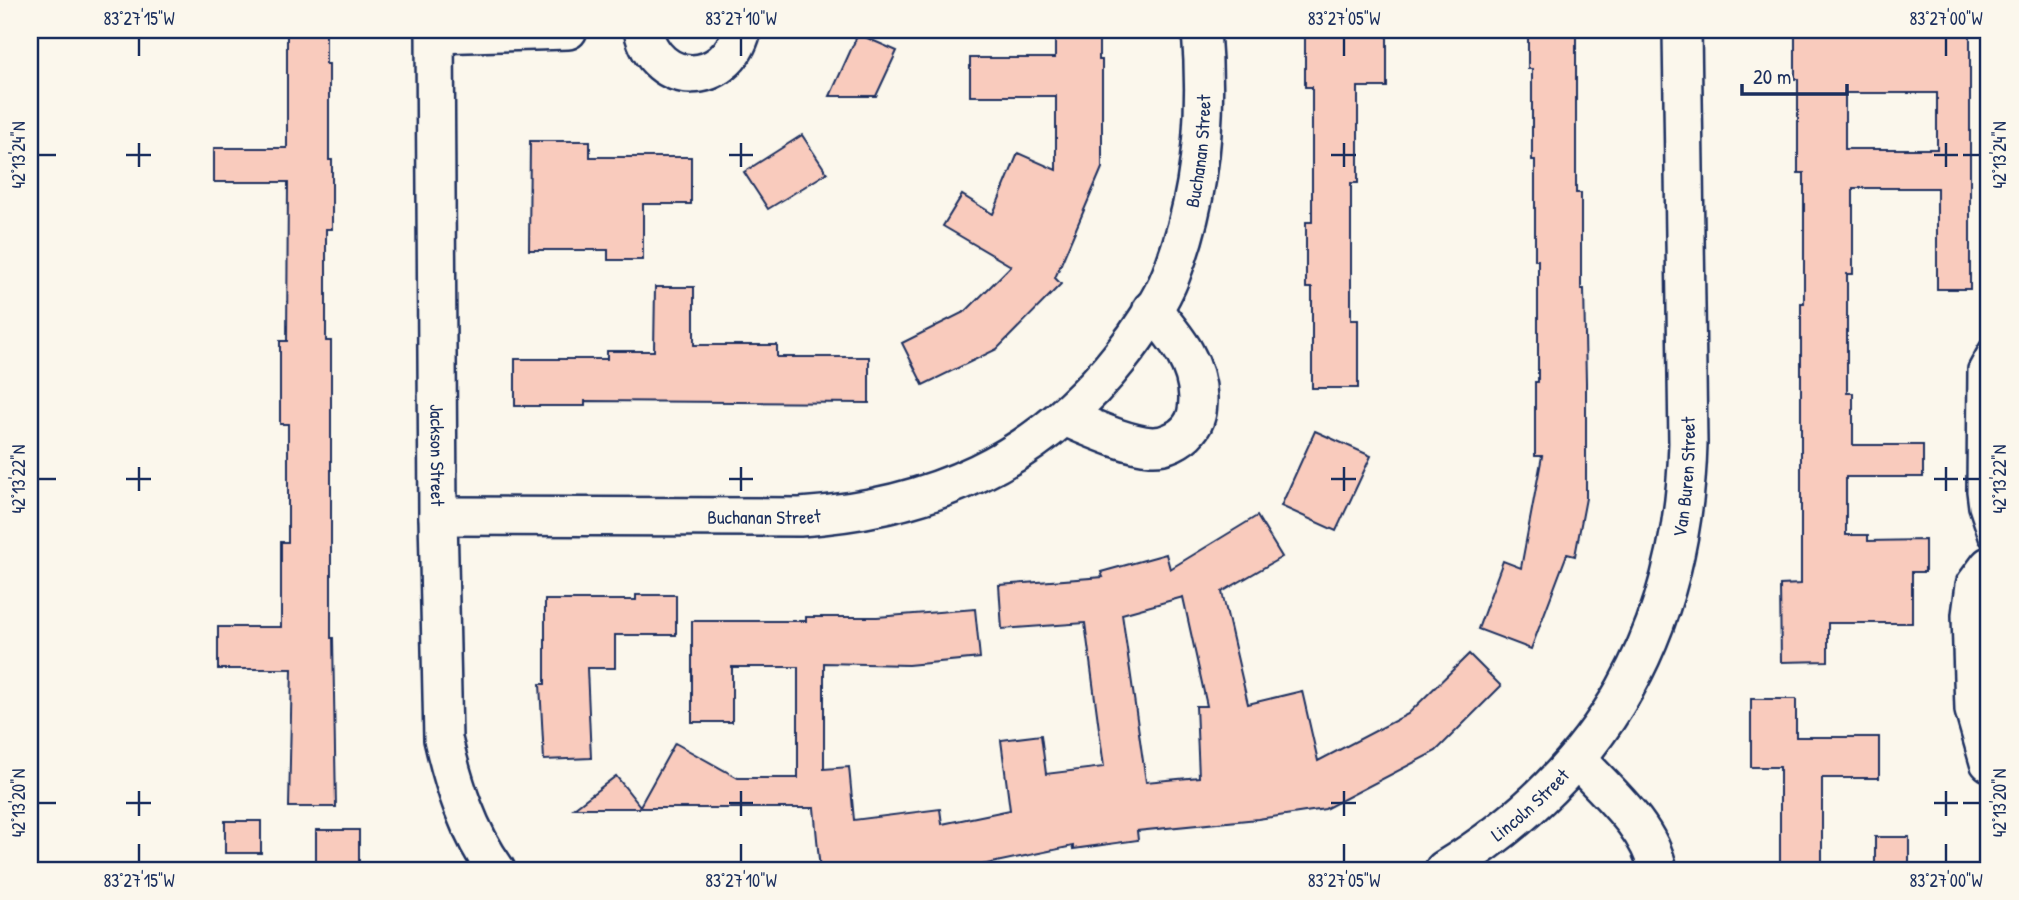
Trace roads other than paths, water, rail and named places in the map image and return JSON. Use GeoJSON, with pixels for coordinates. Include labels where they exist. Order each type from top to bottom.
{"type":"FeatureCollection","features":[{"type":"Feature","properties":{"kind":"street"},"geometry":{"type":"LineString","coordinates":[[435,32],[568,30]]}},
{"type":"Feature","properties":{"kind":"street"},"geometry":{"type":"LineString","coordinates":[[643,30],[646,43],[654,57],[667,68],[683,74],[700,74],[716,69],[734,52],[743,30]]}},
{"type":"Feature","properties":{"kind":"street","name":"Buchanan Street"},"geometry":{"type":"LineString","coordinates":[[438,516],[800,517],[844,514],[923,496],[974,476],[1015,453],[1064,417],[1102,380],[1136,337],[1171,277],[1190,212],[1202,134],[1204,71],[1201,30]]}},
{"type":"Feature","properties":{"kind":"street","name":"Van Buren Street"},"geometry":{"type":"LineString","coordinates":[[1577,759],[1615,708],[1649,642],[1672,573],[1681,530],[1687,487],[1688,443],[1682,30]]}},
{"type":"Feature","properties":{"kind":"street","name":"Jackson Street"},"geometry":{"type":"LineString","coordinates":[[435,32],[438,516],[443,739],[451,775],[465,815],[496,870]]}},
{"type":"Feature","properties":{"kind":"street"},"geometry":{"type":"LineString","coordinates":[[1064,417],[1138,444],[1154,446],[1178,439],[1194,424],[1198,404],[1198,380],[1181,344],[1152,309]]}},
{"type":"Feature","properties":{"kind":"street"},"geometry":{"type":"LineString","coordinates":[[1989,566],[1975,585],[1971,615],[1974,710],[1989,762]]}},
{"type":"Feature","properties":{"kind":"street"},"geometry":{"type":"LineString","coordinates":[[1577,759],[1636,824],[1648,841],[1658,870]]}},
{"type":"Feature","properties":{"kind":"street","name":"Lincoln Street"},"geometry":{"type":"LineString","coordinates":[[1444,870],[1473,853],[1531,808],[1577,759]]}},
{"type":"Feature","properties":{"kind":"lane"},"geometry":{"type":"LineString","coordinates":[[1989,349],[1978,369],[1979,507],[1989,537]]}}]}
